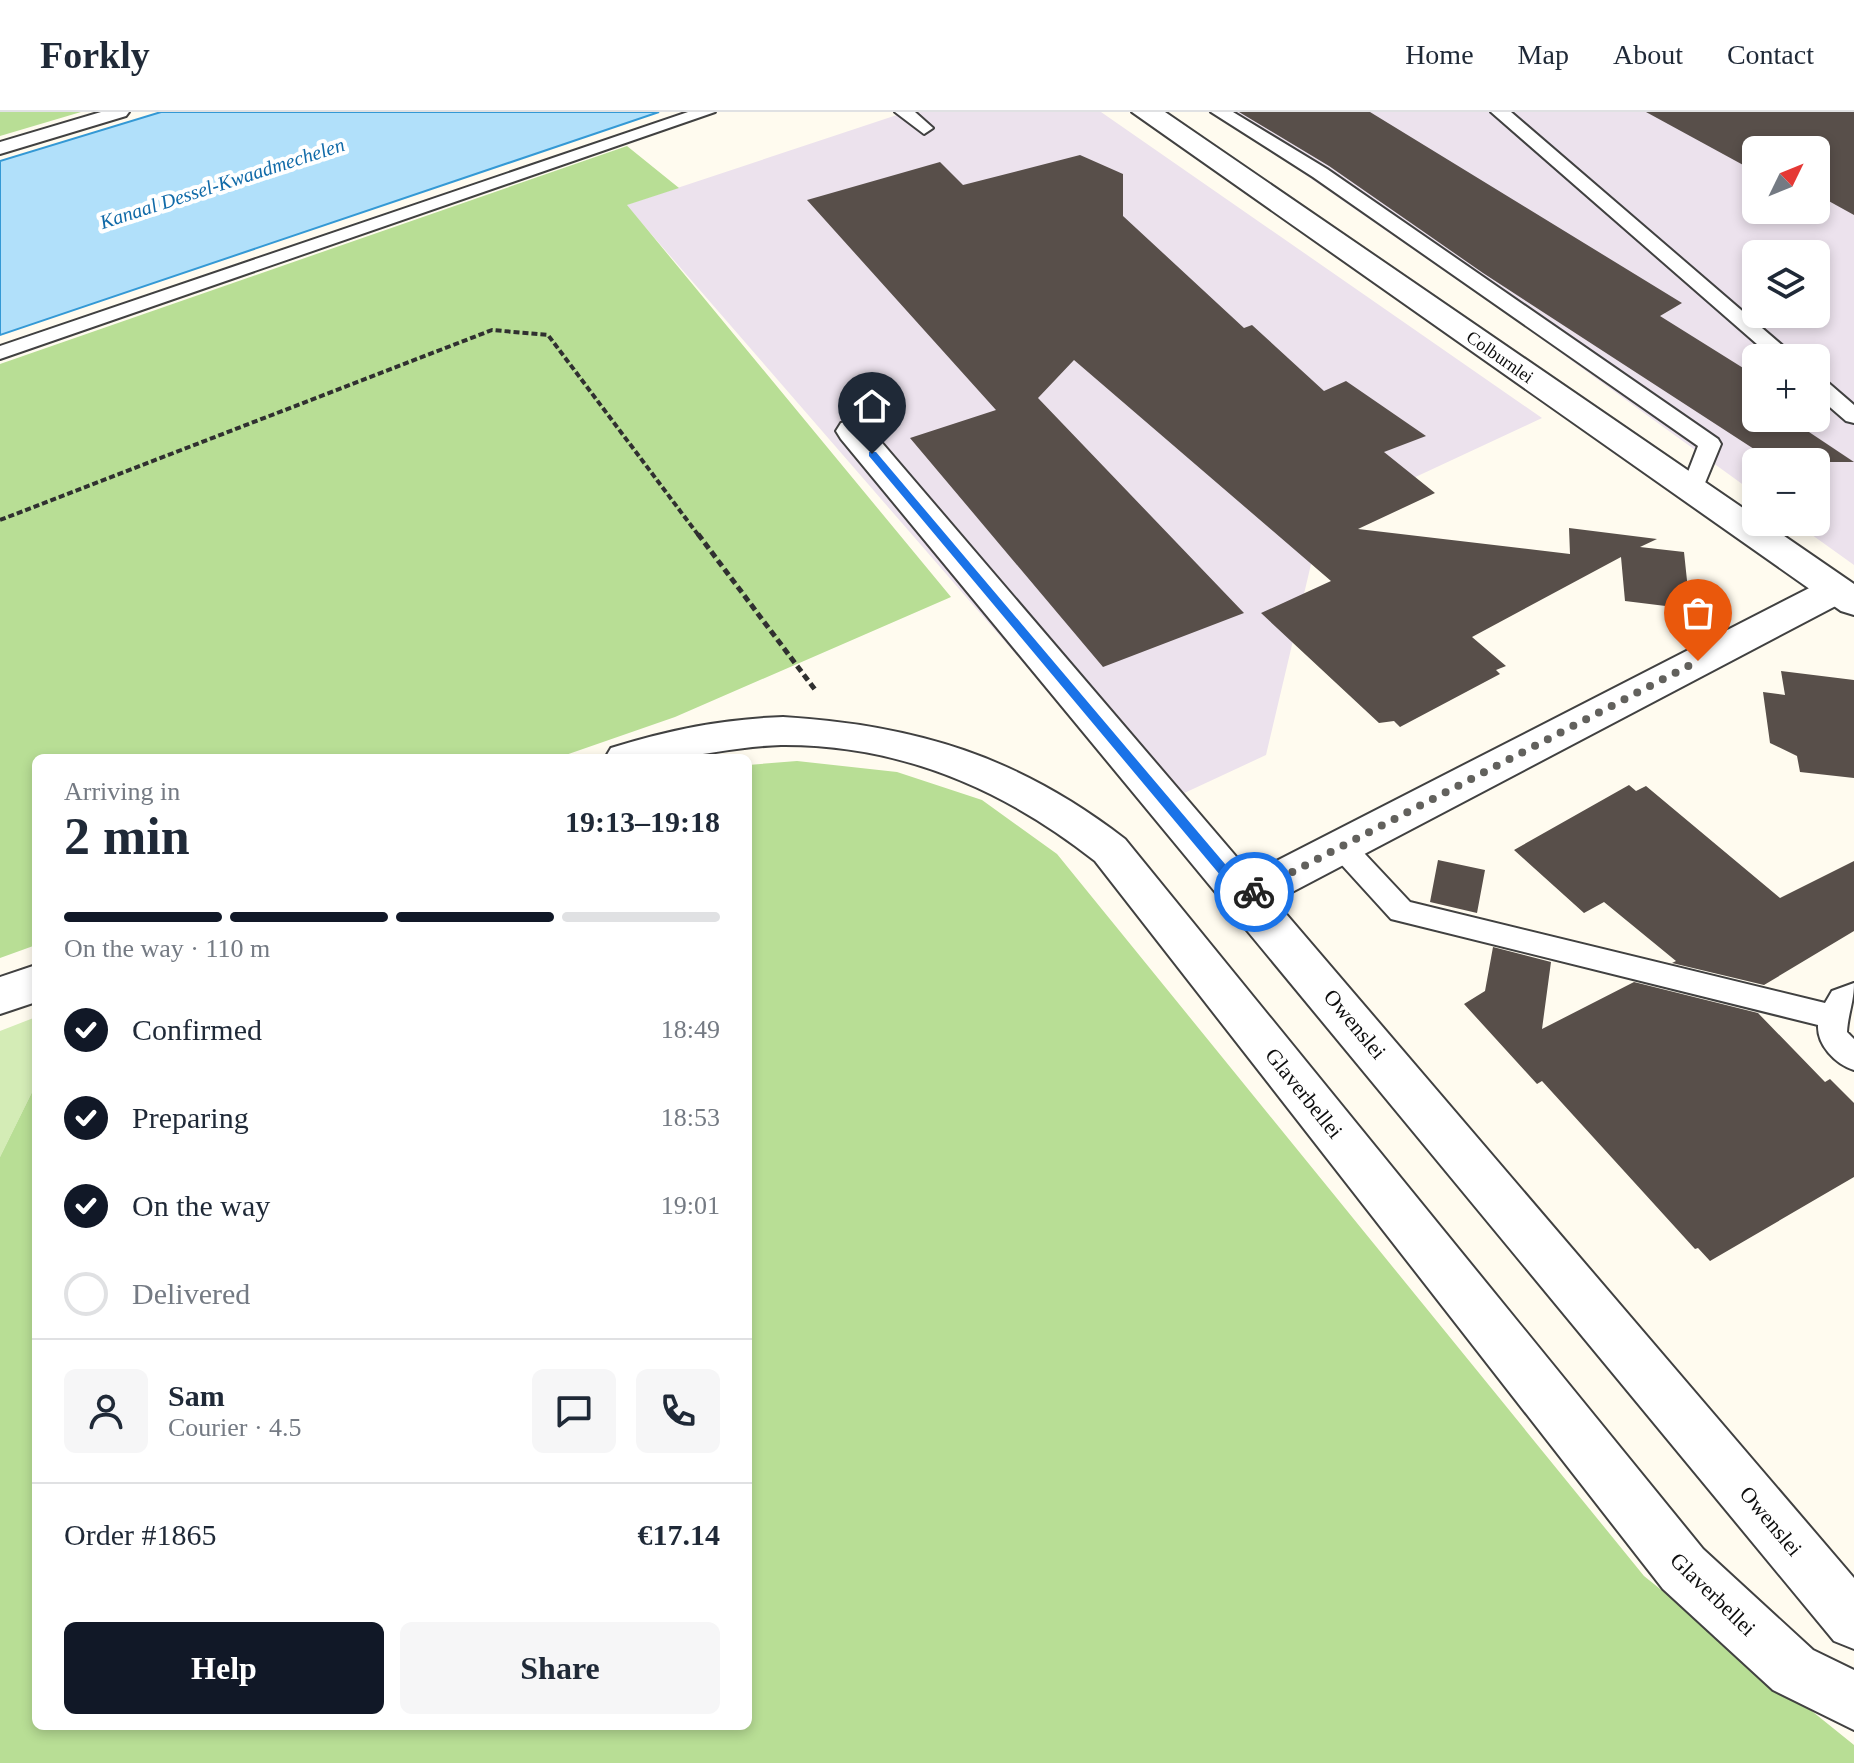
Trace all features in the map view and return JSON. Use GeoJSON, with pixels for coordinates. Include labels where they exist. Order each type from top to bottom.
{"type":"FeatureCollection","features":[{"type":"Feature","properties":{"kind":"street","name":"Colburnlei"},"geometry":{"type":"LineString","coordinates":[[1146,112],[1845,596]]}},
{"type":"Feature","properties":{"kind":"street","name":"Owenslei"},"geometry":{"type":"LineString","coordinates":[[853,431],[1854,1621]]}},
{"type":"Feature","properties":{"kind":"street"},"geometry":{"type":"LineString","coordinates":[[1245,897],[1340,845],[1845,596]]}},
{"type":"Feature","properties":{"kind":"street","name":"Glaverbellei"},"geometry":{"type":"LineString","coordinates":[[635,754],[655,746],[742,731],[819,732],[881,741],[964,764],[1042,801],[1110,850],[1683,1569],[1793,1670],[1854,1701]]}},
{"type":"Feature","properties":{"kind":"street"},"geometry":{"type":"LineString","coordinates":[[0,996],[32,984]]}},
{"type":"Feature","properties":{"kind":"lane"},"geometry":{"type":"LineString","coordinates":[[0,148],[120,112]]}},
{"type":"Feature","properties":{"kind":"lane"},"geometry":{"type":"LineString","coordinates":[[0,353],[706,112]]}},
{"type":"Feature","properties":{"kind":"lane"},"geometry":{"type":"LineString","coordinates":[[904,112],[924,128]]}},
{"type":"Feature","properties":{"kind":"lane"},"geometry":{"type":"LineString","coordinates":[[1220,112],[1320,173],[1710,444],[1692,490]]}},
{"type":"Feature","properties":{"kind":"lane"},"geometry":{"type":"LineString","coordinates":[[1500,112],[1770,344]]}},
{"type":"Feature","properties":{"kind":"lane"},"geometry":{"type":"LineString","coordinates":[[1830,396],[1854,416]]}},
{"type":"Feature","properties":{"kind":"lane"},"geometry":{"type":"LineString","coordinates":[[1340,845],[1401,911],[1833,1017]]}},
{"type":"Feature","properties":{"kind":"lane"},"geometry":{"type":"LineString","coordinates":[[1854,995],[1842,999],[1833,1017],[1832,1036],[1854,1058]]}},
{"type":"Feature","properties":{"kind":"path"},"geometry":{"type":"LineString","coordinates":[[0,520],[492,330],[548,335],[850,737]]}},
{"type":"Feature","properties":{"kind":"shaded area"},"geometry":{"type":"Polygon","coordinates":[[[906,112],[1101,112],[1542,418],[1379,494],[1312,560],[1266,755],[1150,809],[626,205],[906,112]]]}},
{"type":"Feature","properties":{"kind":"shaded area"},"geometry":{"type":"Polygon","coordinates":[[[1215,112],[1854,112],[1854,565],[1814,536],[1830,536],[1830,448],[1742,448],[1742,484],[1532,332],[1215,112]]]}},
{"type":"Feature","properties":{"kind":"green space"},"geometry":{"type":"Polygon","coordinates":[[[0,112],[81,112],[0,136],[0,112]]]}},
{"type":"Feature","properties":{"kind":"green space"},"geometry":{"type":"Polygon","coordinates":[[[627,146],[679,188],[627,205],[951,597],[675,717],[569,754],[32,754],[32,946],[0,958],[0,364],[627,146]]]}},
{"type":"Feature","properties":{"kind":"green space"},"geometry":{"type":"Polygon","coordinates":[[[797,761],[897,772],[982,800],[1057,854],[1644,1576],[1854,1745],[1854,1763],[0,1763],[0,1157],[32,1092],[32,1730],[752,1730],[752,765],[797,761]]]}},
{"type":"Feature","properties":{"kind":"green space"},"geometry":{"type":"Polygon","coordinates":[[[32,1019],[32,1092],[0,1157],[0,1031],[32,1019]]]}},
{"type":"Feature","properties":{"kind":"water","name":"Kanaal Dessel-Kwaadmechelen"},"geometry":{"type":"Polygon","coordinates":[[[161,112],[659,112],[0,335],[0,161],[161,112]]]}},
{"type":"Feature","properties":{"kind":"building"},"geometry":{"type":"Polygon","coordinates":[[[1239,112],[1370,112],[1682,303],[1660,316],[1742,367],[1742,432],[1809,432],[1854,462],[1830,462],[1830,448],[1752,448],[1483,273],[1329,166],[1239,112]]]}},
{"type":"Feature","properties":{"kind":"building"},"geometry":{"type":"Polygon","coordinates":[[[1646,112],[1854,112],[1854,215],[1830,202],[1830,136],[1742,136],[1742,164],[1646,112]]]}},
{"type":"Feature","properties":{"kind":"building"},"geometry":{"type":"Polygon","coordinates":[[[1080,155],[1123,174],[1123,216],[1244,328],[1252,325],[1324,391],[1346,381],[1426,436],[1384,452],[1435,493],[1358,529],[1570,554],[1569,528],[1657,539],[1640,547],[1684,552],[1690,609],[1625,601],[1621,557],[1472,637],[1506,666],[1496,670],[1500,674],[1400,727],[1394,721],[1379,723],[1261,613],[1331,581],[1074,360],[1038,398],[1244,613],[1103,667],[910,438],[996,410],[807,200],[940,162],[963,185],[1080,155]]]}},
{"type":"Feature","properties":{"kind":"building"},"geometry":{"type":"Polygon","coordinates":[[[1781,671],[1854,680],[1854,778],[1800,772],[1797,756],[1770,743],[1763,692],[1785,695],[1781,671]]]}},
{"type":"Feature","properties":{"kind":"building"},"geometry":{"type":"Polygon","coordinates":[[[1629,785],[1636,791],[1646,786],[1780,898],[1854,861],[1854,931],[1764,985],[1672,963],[1676,961],[1604,902],[1584,913],[1514,850],[1629,785]]]}},
{"type":"Feature","properties":{"kind":"building"},"geometry":{"type":"Polygon","coordinates":[[[1438,860],[1485,870],[1477,913],[1430,902],[1438,860]]]}},
{"type":"Feature","properties":{"kind":"building"},"geometry":{"type":"Polygon","coordinates":[[[1493,947],[1551,962],[1542,1029],[1634,982],[1758,1013],[1825,1082],[1830,1079],[1854,1103],[1854,1177],[1710,1261],[1698,1248],[1695,1249],[1542,1081],[1537,1084],[1464,1004],[1485,991],[1493,947]]]}},
{"type":"Feature","properties":{"kind":"way so far"},"geometry":{"type":"LineString","coordinates":[[1254,892],[1698,661]]}},
{"type":"Feature","properties":{"kind":"route"},"geometry":{"type":"LineString","coordinates":[[872,454],[1245,897],[1254,892]]}}]}
